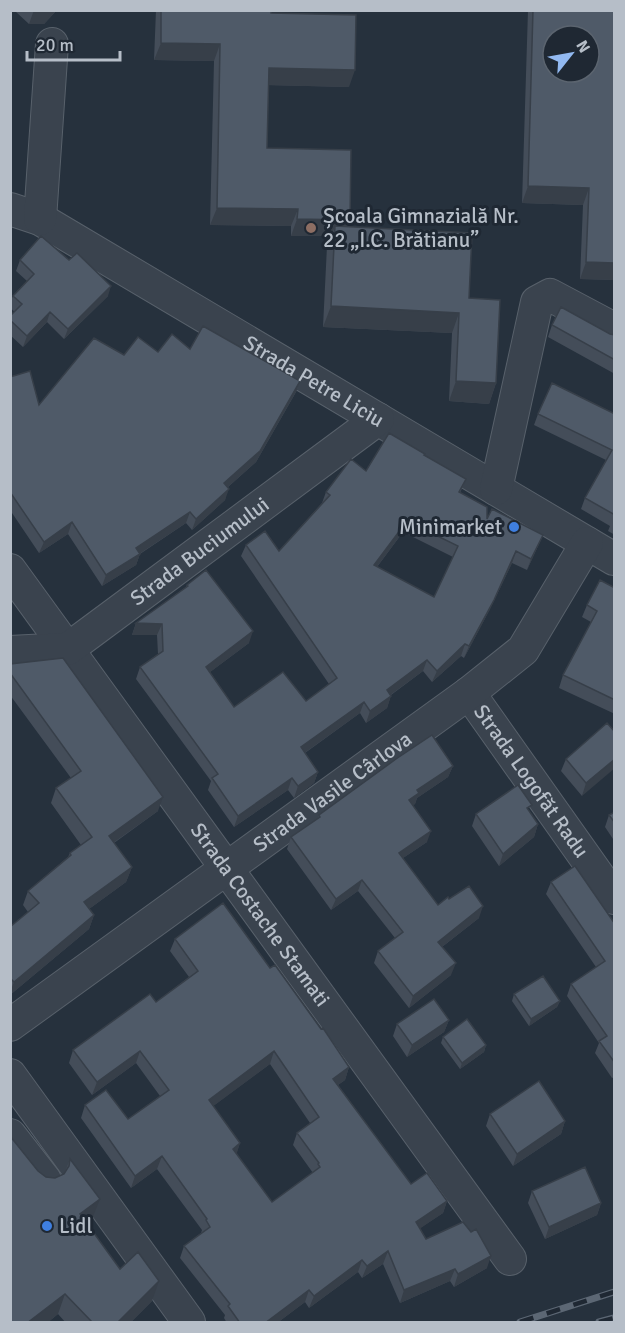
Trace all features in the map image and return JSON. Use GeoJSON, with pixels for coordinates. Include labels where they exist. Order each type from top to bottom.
{"type":"FeatureCollection","features":[{"type":"Feature","properties":{"kind":"street"},"geometry":{"type":"LineString","coordinates":[[40,219],[52,44]]}},
{"type":"Feature","properties":{"kind":"street","name":"Strada Petre Liciu"},"geometry":{"type":"LineString","coordinates":[[10,209],[40,219],[615,559]]}},
{"type":"Feature","properties":{"kind":"street"},"geometry":{"type":"LineString","coordinates":[[496,489],[537,302],[550,295],[615,329]]}},
{"type":"Feature","properties":{"kind":"street","name":"Strada Buciumului"},"geometry":{"type":"LineString","coordinates":[[68,649],[378,419]]}},
{"type":"Feature","properties":{"kind":"street","name":"Strada Vasile Cârlova"},"geometry":{"type":"LineString","coordinates":[[10,1026],[469,693],[523,651],[587,543]]}},
{"type":"Feature","properties":{"kind":"street","name":"Strada Costache Stamati"},"geometry":{"type":"LineString","coordinates":[[10,570],[510,1259]]}},
{"type":"Feature","properties":{"kind":"street"},"geometry":{"type":"LineString","coordinates":[[10,652],[68,649]]}},
{"type":"Feature","properties":{"kind":"street","name":"Strada Logofăt Radu"},"geometry":{"type":"LineString","coordinates":[[469,693],[615,898]]}},
{"type":"Feature","properties":{"kind":"street"},"geometry":{"type":"LineString","coordinates":[[10,1075],[189,1323]]}},
{"type":"Feature","properties":{"kind":"street"},"geometry":{"type":"LineString","coordinates":[[10,1135],[45,1180]]}},
{"type":"Feature","properties":{"kind":"building"},"geometry":{"type":"Polygon","coordinates":[[[161,10],[271,10],[271,13],[356,15],[355,70],[269,68],[267,148],[351,150],[350,220],[297,219],[298,209],[217,208],[220,44],[161,43],[161,10]]]}},
{"type":"Feature","properties":{"kind":"building"},"geometry":{"type":"Polygon","coordinates":[[[533,10],[615,10],[615,263],[586,262],[589,188],[528,186],[533,10]]]}},
{"type":"Feature","properties":{"kind":"building"},"geometry":{"type":"Polygon","coordinates":[[[335,226],[472,233],[469,298],[500,300],[496,383],[456,381],[459,313],[331,306],[335,226]]]}},
{"type":"Feature","properties":{"kind":"building"},"geometry":{"type":"Polygon","coordinates":[[[41,236],[69,260],[77,253],[111,286],[68,329],[50,312],[27,336],[10,320],[10,316],[22,304],[13,296],[34,274],[20,260],[41,236]]]}},
{"type":"Feature","properties":{"kind":"building"},"geometry":{"type":"Polygon","coordinates":[[[561,307],[615,335],[615,360],[552,325],[561,307]]]}},
{"type":"Feature","properties":{"kind":"building"},"geometry":{"type":"Polygon","coordinates":[[[203,326],[300,381],[260,451],[224,483],[229,489],[196,519],[190,512],[136,548],[140,554],[106,575],[72,522],[44,542],[10,492],[10,377],[30,371],[39,405],[94,338],[124,355],[138,337],[158,352],[172,334],[190,349],[203,326]]]}},
{"type":"Feature","properties":{"kind":"building"},"geometry":{"type":"Polygon","coordinates":[[[552,383],[615,414],[615,515],[585,498],[612,450],[538,414],[552,383]]]}},
{"type":"Feature","properties":{"kind":"building"},"geometry":{"type":"Polygon","coordinates":[[[389,433],[466,479],[459,492],[487,507],[487,519],[492,509],[543,535],[531,559],[516,551],[494,600],[469,646],[465,644],[437,671],[427,660],[387,690],[391,696],[370,711],[364,702],[301,747],[318,772],[298,786],[292,778],[238,816],[212,778],[218,774],[140,667],[163,651],[162,624],[136,623],[188,586],[206,570],[253,631],[206,667],[234,707],[283,672],[306,701],[337,678],[246,545],[265,531],[279,551],[330,495],[326,492],[351,459],[366,471],[389,433]],[[407,521],[374,565],[434,597],[458,546],[407,521]]]}},
{"type":"Feature","properties":{"kind":"building"},"geometry":{"type":"Polygon","coordinates":[[[600,580],[615,588],[615,700],[563,675],[597,611],[587,605],[600,580]]]}},
{"type":"Feature","properties":{"kind":"building"},"geometry":{"type":"Polygon","coordinates":[[[63,658],[163,797],[109,836],[132,867],[84,902],[94,915],[14,982],[10,979],[10,927],[39,903],[28,891],[71,855],[70,853],[92,837],[56,788],[81,771],[10,673],[10,664],[63,658]]]}},
{"type":"Feature","properties":{"kind":"building"},"geometry":{"type":"Polygon","coordinates":[[[607,723],[615,732],[615,759],[586,783],[566,759],[607,723]]]}},
{"type":"Feature","properties":{"kind":"building"},"geometry":{"type":"Polygon","coordinates":[[[432,735],[453,766],[417,790],[419,793],[409,800],[431,831],[399,853],[438,905],[469,886],[483,906],[438,942],[456,963],[413,996],[378,951],[403,932],[362,880],[336,899],[291,837],[432,735]]]}},
{"type":"Feature","properties":{"kind":"building"},"geometry":{"type":"Polygon","coordinates":[[[518,785],[532,805],[527,808],[538,824],[503,854],[476,814],[518,785]]]}},
{"type":"Feature","properties":{"kind":"building"},"geometry":{"type":"Polygon","coordinates":[[[615,812],[615,823],[609,815],[615,812]]]}},
{"type":"Feature","properties":{"kind":"building"},"geometry":{"type":"Polygon","coordinates":[[[575,866],[615,924],[615,1063],[599,1041],[607,1036],[571,984],[605,961],[551,882],[575,866]]]}},
{"type":"Feature","properties":{"kind":"building"},"geometry":{"type":"Polygon","coordinates":[[[223,903],[270,968],[275,965],[321,1029],[323,1028],[349,1067],[333,1079],[411,1184],[427,1173],[447,1201],[416,1222],[426,1239],[463,1222],[471,1232],[476,1229],[491,1256],[458,1274],[455,1269],[404,1290],[388,1251],[367,1266],[362,1260],[314,1296],[309,1290],[265,1323],[240,1323],[228,1306],[230,1304],[184,1246],[210,1227],[207,1219],[162,1156],[135,1176],[85,1105],[106,1090],[128,1119],[169,1090],[140,1051],[97,1082],[73,1050],[150,994],[156,1002],[198,971],[175,939],[223,903]],[[274,1051],[209,1100],[240,1143],[233,1149],[272,1202],[320,1167],[297,1133],[319,1117],[274,1051]]]}},
{"type":"Feature","properties":{"kind":"building"},"geometry":{"type":"Polygon","coordinates":[[[543,976],[560,1001],[531,1019],[514,994],[543,976]]]}},
{"type":"Feature","properties":{"kind":"building"},"geometry":{"type":"Polygon","coordinates":[[[434,999],[449,1020],[412,1045],[397,1024],[434,999]]]}},
{"type":"Feature","properties":{"kind":"building"},"geometry":{"type":"Polygon","coordinates":[[[467,1019],[486,1045],[462,1063],[443,1037],[467,1019]]]}},
{"type":"Feature","properties":{"kind":"building"},"geometry":{"type":"Polygon","coordinates":[[[539,1081],[565,1121],[517,1154],[490,1114],[539,1081]]]}},
{"type":"Feature","properties":{"kind":"building","name":"Lidl"},"geometry":{"type":"Polygon","coordinates":[[[10,1136],[38,1171],[46,1177],[55,1178],[64,1174],[70,1159],[100,1199],[80,1214],[120,1269],[138,1252],[159,1281],[117,1323],[93,1323],[65,1294],[27,1323],[10,1323],[10,1136]]]}},
{"type":"Feature","properties":{"kind":"building"},"geometry":{"type":"Polygon","coordinates":[[[585,1167],[601,1203],[549,1227],[532,1191],[585,1167]]]}},
{"type":"Feature","properties":{"kind":"railway"},"geometry":{"type":"LineString","coordinates":[[520,1322],[614,1292]]}},
{"type":"Feature","properties":{"kind":"railway"},"geometry":{"type":"LineString","coordinates":[[599,1322],[614,1318]]}},
{"type":"Feature","properties":{"kind":"place","name":"Școala Gimnazială Nr. 22 „I.C. Brătianu”"},"geometry":{"type":"Point","coordinates":[311,228]}},
{"type":"Feature","properties":{"kind":"place","name":"Minimarket"},"geometry":{"type":"Point","coordinates":[514,527]}},
{"type":"Feature","properties":{"kind":"place","name":"Lidl"},"geometry":{"type":"Point","coordinates":[47,1226]}}]}
